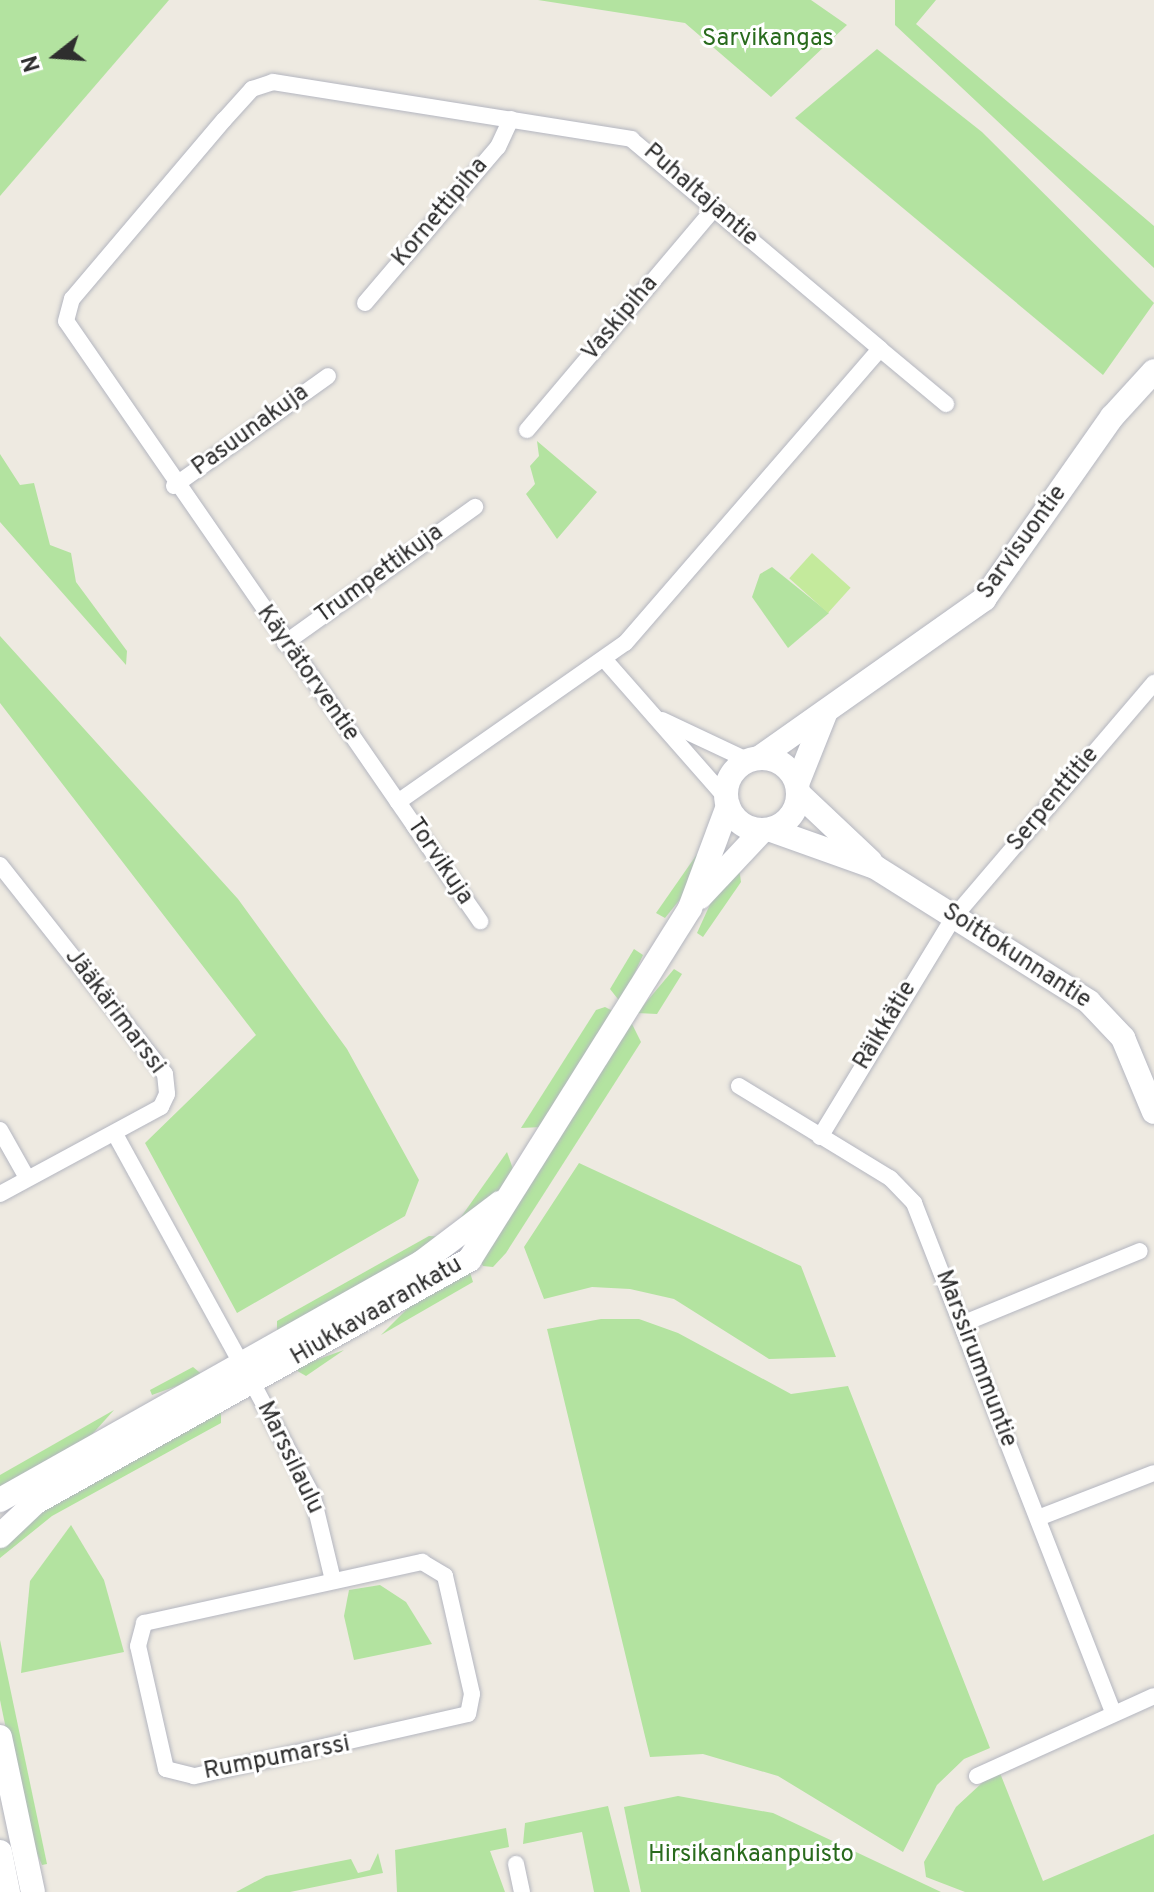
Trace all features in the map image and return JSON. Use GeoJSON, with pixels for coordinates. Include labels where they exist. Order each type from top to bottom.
{"type":"FeatureCollection","features":[{"type":"Feature","properties":{"kind":"street","name":"Puhaltajantie"},"geometry":{"type":"LineString","coordinates":[[73,340],[66,321],[72,299],[259,85],[511,119],[631,139],[946,404]]}},
{"type":"Feature","properties":{"kind":"street","name":"Kornettipiha"},"geometry":{"type":"LineString","coordinates":[[365,303],[498,147],[511,119]]}},
{"type":"Feature","properties":{"kind":"street","name":"Vaskipiha"},"geometry":{"type":"LineString","coordinates":[[527,430],[714,209]]}},
{"type":"Feature","properties":{"kind":"street","name":"Käyrätorventie"},"geometry":{"type":"LineString","coordinates":[[73,340],[398,802]]}},
{"type":"Feature","properties":{"kind":"street"},"geometry":{"type":"LineString","coordinates":[[398,802],[604,659],[880,349]]}},
{"type":"Feature","properties":{"kind":"street","name":"Sarvisuontie"},"geometry":{"type":"LineString","coordinates":[[754,759],[825,714],[998,584],[1112,417],[1154,371]]}},
{"type":"Feature","properties":{"kind":"street","name":"Pasuunakuja"},"geometry":{"type":"LineString","coordinates":[[174,486],[328,376]]}},
{"type":"Feature","properties":{"kind":"street","name":"Trumpettikuja"},"geometry":{"type":"LineString","coordinates":[[285,643],[475,507]]}},
{"type":"Feature","properties":{"kind":"street"},"geometry":{"type":"LineString","coordinates":[[604,659],[744,826],[767,831],[788,821],[825,714]]}},
{"type":"Feature","properties":{"kind":"street","name":"Serpenttitie"},"geometry":{"type":"LineString","coordinates":[[954,917],[1154,683]]}},
{"type":"Feature","properties":{"kind":"street"},"geometry":{"type":"LineString","coordinates":[[644,709],[713,750],[787,767],[798,789]]}},
{"type":"Feature","properties":{"kind":"street"},"geometry":{"type":"LineString","coordinates":[[727,802],[733,773],[754,759]]}},
{"type":"Feature","properties":{"kind":"street","name":"Soittokunnantie"},"geometry":{"type":"LineString","coordinates":[[798,789],[875,867],[1108,1018],[1154,1112]]}},
{"type":"Feature","properties":{"kind":"street","name":"Torvikuja"},"geometry":{"type":"LineString","coordinates":[[398,802],[480,921]]}},
{"type":"Feature","properties":{"kind":"street","name":"Hiukkavaarankatu"},"geometry":{"type":"LineString","coordinates":[[0,1536],[36,1502],[253,1384],[470,1259],[690,908],[727,802]]}},
{"type":"Feature","properties":{"kind":"street","name":"Soittokunnantie"},"geometry":{"type":"LineString","coordinates":[[767,831],[875,867]]}},
{"type":"Feature","properties":{"kind":"street","name":"Hiukkavaarankatu"},"geometry":{"type":"LineString","coordinates":[[690,908],[767,831]]}},
{"type":"Feature","properties":{"kind":"street","name":"Jääkärimarssi"},"geometry":{"type":"LineString","coordinates":[[0,865],[165,1074],[161,1107],[115,1134]]}},
{"type":"Feature","properties":{"kind":"street","name":"Räikkätie"},"geometry":{"type":"LineString","coordinates":[[820,1137],[954,917]]}},
{"type":"Feature","properties":{"kind":"street","name":"Marssirummuntie"},"geometry":{"type":"LineString","coordinates":[[739,1086],[907,1193],[962,1324],[1113,1712]]}},
{"type":"Feature","properties":{"kind":"street"},"geometry":{"type":"LineString","coordinates":[[0,1130],[27,1178]]}},
{"type":"Feature","properties":{"kind":"street"},"geometry":{"type":"LineString","coordinates":[[0,1194],[115,1134],[253,1384]]}},
{"type":"Feature","properties":{"kind":"street","name":"Hiukkavaarankatu"},"geometry":{"type":"LineString","coordinates":[[0,1500],[240,1361],[457,1241],[516,1187]]}},
{"type":"Feature","properties":{"kind":"street"},"geometry":{"type":"LineString","coordinates":[[962,1324],[1140,1251]]}},
{"type":"Feature","properties":{"kind":"street","name":"Marssilaulu"},"geometry":{"type":"LineString","coordinates":[[253,1384],[313,1497],[333,1580]]}},
{"type":"Feature","properties":{"kind":"street"},"geometry":{"type":"LineString","coordinates":[[1038,1518],[1154,1473]]}},
{"type":"Feature","properties":{"kind":"street","name":"Rumpumarssi"},"geometry":{"type":"LineString","coordinates":[[422,1562],[440,1569],[472,1710],[451,1722],[361,1742],[194,1776],[171,1774],[162,1761],[140,1627],[333,1580],[422,1562]]}},
{"type":"Feature","properties":{"kind":"street"},"geometry":{"type":"LineString","coordinates":[[977,1776],[1154,1696]]}},
{"type":"Feature","properties":{"kind":"street"},"geometry":{"type":"LineString","coordinates":[[0,1737],[33,1892]]}},
{"type":"Feature","properties":{"kind":"street"},"geometry":{"type":"LineString","coordinates":[[0,1852],[8,1892]]}},
{"type":"Feature","properties":{"kind":"street"},"geometry":{"type":"LineString","coordinates":[[516,1864],[522,1892]]}},
{"type":"Feature","properties":{"kind":"green space"},"geometry":{"type":"Polygon","coordinates":[[[0,0],[169,0],[0,196],[0,0]]]}},
{"type":"Feature","properties":{"kind":"green space","name":"Sarvikangas"},"geometry":{"type":"Polygon","coordinates":[[[538,0],[811,0],[847,25],[771,97],[685,23],[538,0]]]}},
{"type":"Feature","properties":{"kind":"green space"},"geometry":{"type":"Polygon","coordinates":[[[895,0],[936,0],[916,24],[1154,226],[1154,268],[895,25],[895,0]]]}},
{"type":"Feature","properties":{"kind":"green space"},"geometry":{"type":"Polygon","coordinates":[[[877,49],[982,132],[1154,303],[1103,375],[795,118],[877,49]]]}},
{"type":"Feature","properties":{"kind":"green space"},"geometry":{"type":"Polygon","coordinates":[[[537,441],[597,492],[557,539],[526,494],[535,484],[530,466],[539,456],[537,441]]]}},
{"type":"Feature","properties":{"kind":"green space"},"geometry":{"type":"Polygon","coordinates":[[[0,454],[20,485],[34,483],[50,545],[71,553],[76,582],[127,651],[126,665],[0,522],[0,454]]]}},
{"type":"Feature","properties":{"kind":"green space"},"geometry":{"type":"Polygon","coordinates":[[[812,553],[851,588],[828,613],[789,578],[812,553]]]}},
{"type":"Feature","properties":{"kind":"green space"},"geometry":{"type":"Polygon","coordinates":[[[772,567],[829,613],[788,648],[752,597],[760,574],[772,567]]]}},
{"type":"Feature","properties":{"kind":"green space"},"geometry":{"type":"Polygon","coordinates":[[[0,636],[238,899],[347,1049],[419,1180],[405,1216],[237,1313],[145,1143],[256,1035],[0,703],[0,636]]]}},
{"type":"Feature","properties":{"kind":"green space"},"geometry":{"type":"Polygon","coordinates":[[[702,847],[686,892],[665,918],[656,913],[702,847]]]}},
{"type":"Feature","properties":{"kind":"green space"},"geometry":{"type":"Polygon","coordinates":[[[739,868],[741,882],[703,937],[697,933],[712,900],[739,868]]]}},
{"type":"Feature","properties":{"kind":"green space"},"geometry":{"type":"Polygon","coordinates":[[[634,949],[643,955],[621,1003],[610,989],[634,949]]]}},
{"type":"Feature","properties":{"kind":"green space"},"geometry":{"type":"Polygon","coordinates":[[[674,969],[682,974],[657,1014],[637,1013],[674,969]]]}},
{"type":"Feature","properties":{"kind":"green space"},"geometry":{"type":"Polygon","coordinates":[[[605,1007],[613,1011],[542,1127],[521,1128],[596,1010],[605,1007]]]}},
{"type":"Feature","properties":{"kind":"green space"},"geometry":{"type":"Polygon","coordinates":[[[631,1022],[641,1042],[506,1253],[493,1267],[483,1266],[479,1259],[631,1022]]]}},
{"type":"Feature","properties":{"kind":"green space"},"geometry":{"type":"Polygon","coordinates":[[[507,1152],[514,1172],[503,1188],[456,1224],[507,1152]]]}},
{"type":"Feature","properties":{"kind":"green space"},"geometry":{"type":"Polygon","coordinates":[[[579,1163],[801,1266],[836,1357],[769,1359],[674,1299],[630,1289],[592,1287],[544,1299],[524,1247],[579,1163]]]}},
{"type":"Feature","properties":{"kind":"green space"},"geometry":{"type":"Polygon","coordinates":[[[429,1236],[446,1237],[277,1335],[277,1321],[429,1236]]]}},
{"type":"Feature","properties":{"kind":"green space"},"geometry":{"type":"Polygon","coordinates":[[[469,1269],[473,1282],[381,1335],[413,1303],[469,1269]]]}},
{"type":"Feature","properties":{"kind":"green space"},"geometry":{"type":"Polygon","coordinates":[[[601,1319],[639,1319],[678,1333],[791,1394],[848,1386],[990,1748],[964,1759],[937,1785],[903,1852],[778,1776],[703,1754],[650,1757],[547,1329],[601,1319]]]}},
{"type":"Feature","properties":{"kind":"green space"},"geometry":{"type":"Polygon","coordinates":[[[344,1350],[306,1376],[294,1369],[302,1365],[344,1350]]]}},
{"type":"Feature","properties":{"kind":"green space"},"geometry":{"type":"Polygon","coordinates":[[[193,1367],[204,1376],[152,1395],[150,1390],[193,1367]]]}},
{"type":"Feature","properties":{"kind":"green space"},"geometry":{"type":"Polygon","coordinates":[[[221,1409],[221,1423],[52,1516],[0,1558],[0,1547],[21,1522],[221,1409]]]}},
{"type":"Feature","properties":{"kind":"green space"},"geometry":{"type":"Polygon","coordinates":[[[114,1410],[87,1440],[0,1492],[0,1475],[114,1410]]]}},
{"type":"Feature","properties":{"kind":"green space"},"geometry":{"type":"Polygon","coordinates":[[[71,1525],[104,1580],[124,1652],[21,1673],[30,1581],[71,1525]]]}},
{"type":"Feature","properties":{"kind":"green space"},"geometry":{"type":"Polygon","coordinates":[[[380,1585],[406,1602],[432,1644],[354,1660],[344,1616],[349,1590],[380,1585]]]}},
{"type":"Feature","properties":{"kind":"green space"},"geometry":{"type":"Polygon","coordinates":[[[0,1640],[47,1864],[42,1865],[27,1831],[0,1700],[0,1640]]]}},
{"type":"Feature","properties":{"kind":"green space"},"geometry":{"type":"Polygon","coordinates":[[[998,1768],[1043,1881],[1154,1834],[1154,1892],[965,1892],[926,1877],[924,1862],[956,1807],[998,1768]]]}},
{"type":"Feature","properties":{"kind":"green space","name":"Hirsikankaanpuisto"},"geometry":{"type":"Polygon","coordinates":[[[678,1796],[773,1813],[941,1892],[641,1892],[624,1807],[678,1796]]]}},
{"type":"Feature","properties":{"kind":"green space"},"geometry":{"type":"Polygon","coordinates":[[[608,1806],[630,1892],[594,1892],[582,1832],[523,1844],[525,1823],[608,1806]]]}},
{"type":"Feature","properties":{"kind":"green space"},"geometry":{"type":"Polygon","coordinates":[[[506,1828],[509,1847],[490,1851],[505,1892],[397,1892],[395,1850],[506,1828]]]}},
{"type":"Feature","properties":{"kind":"green space"},"geometry":{"type":"Polygon","coordinates":[[[378,1853],[383,1873],[290,1892],[236,1892],[266,1876],[351,1859],[358,1873],[370,1870],[378,1853]]]}}]}
